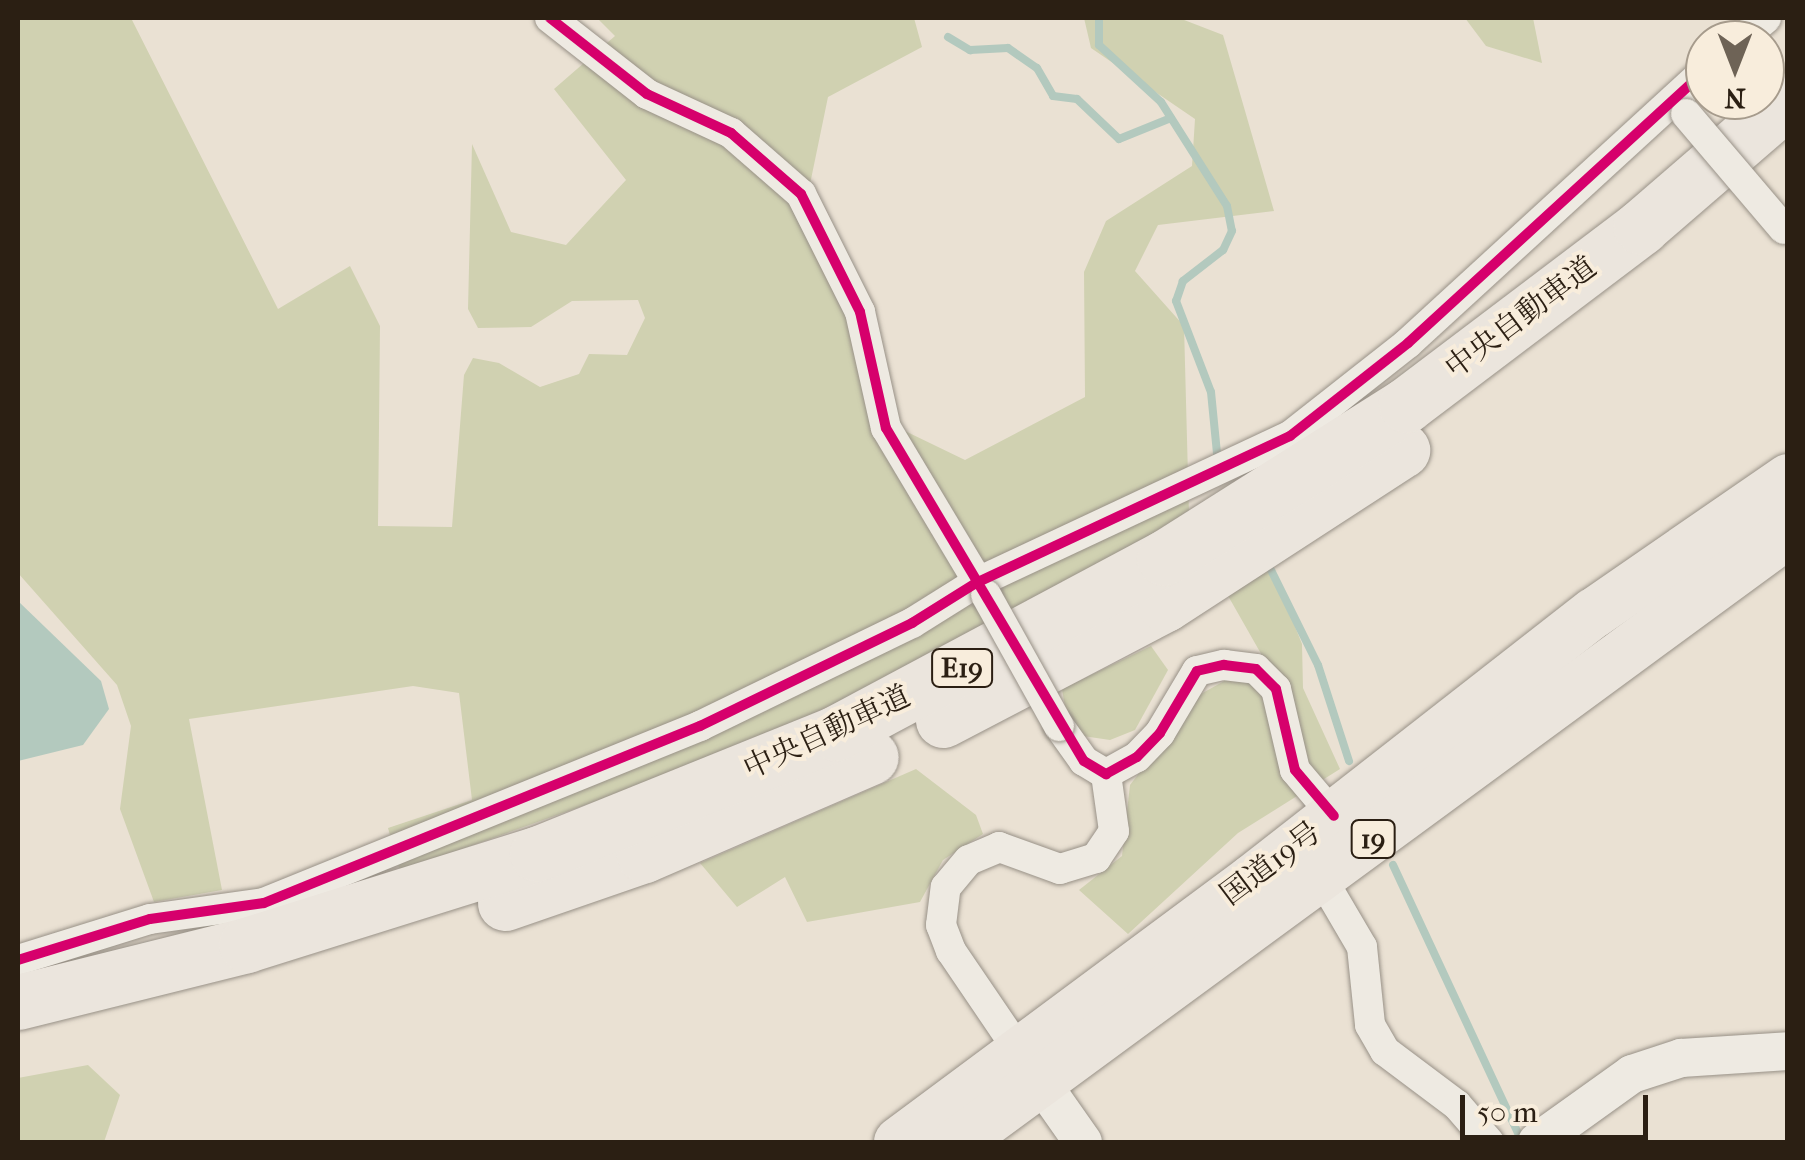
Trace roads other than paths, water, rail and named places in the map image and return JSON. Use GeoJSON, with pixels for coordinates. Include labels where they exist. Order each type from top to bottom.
{"type":"FeatureCollection","features":[{"type":"Feature","properties":{"kind":"highway","name":"中央自動車道"},"geometry":{"type":"LineString","coordinates":[[18,1002],[264,940],[537,854],[693,794],[907,696],[1164,558],[1406,405],[1642,227],[1788,100]]}},
{"type":"Feature","properties":{"kind":"highway","name":"中央自動車道"},"geometry":{"type":"LineString","coordinates":[[18,1036],[368,950],[574,881],[764,807],[1092,646],[1306,517],[1446,419],[1642,269],[1788,143]]}},
{"type":"Feature","properties":{"kind":"highway","name":"国道19号"},"geometry":{"type":"LineString","coordinates":[[958,1142],[1030,1066],[1334,816],[1594,613],[1788,479]]}},
{"type":"Feature","properties":{"kind":"highway","name":"国道19号"},"geometry":{"type":"LineString","coordinates":[[899,1142],[1030,1066],[1321,877],[1788,533]]}},
{"type":"Feature","properties":{"kind":"street"},"geometry":{"type":"LineString","coordinates":[[550,18],[647,94],[731,133],[801,194],[860,312],[886,428],[1059,726],[1084,761],[1106,774]]}},
{"type":"Feature","properties":{"kind":"street"},"geometry":{"type":"LineString","coordinates":[[18,960],[150,920],[264,903],[700,726],[1238,464],[1346,395],[1685,98]]}},
{"type":"Feature","properties":{"kind":"street"},"geometry":{"type":"LineString","coordinates":[[1680,105],[1784,229]]}},
{"type":"Feature","properties":{"kind":"street"},"geometry":{"type":"LineString","coordinates":[[1106,774],[1137,757],[1160,733],[1197,671],[1224,665],[1256,669],[1276,689],[1295,770],[1334,816]]}},
{"type":"Feature","properties":{"kind":"street"},"geometry":{"type":"LineString","coordinates":[[1082,1142],[951,952],[941,925],[946,887],[969,860],[998,847],[1060,869],[1096,858],[1114,831],[1106,774]]}},
{"type":"Feature","properties":{"kind":"street"},"geometry":{"type":"LineString","coordinates":[[1321,877],[1362,947],[1370,1025],[1385,1050],[1458,1104],[1490,1142]]}},
{"type":"Feature","properties":{"kind":"street"},"geometry":{"type":"LineString","coordinates":[[1538,1142],[1632,1074],[1680,1058],[1788,1051]]}},
{"type":"Feature","properties":{"kind":"waterway"},"geometry":{"type":"LineString","coordinates":[[1099,18],[1099,45],[1161,102],[1227,206],[1232,231],[1223,250],[1183,281],[1176,301],[1211,392],[1218,463]]}},
{"type":"Feature","properties":{"kind":"waterway"},"geometry":{"type":"LineString","coordinates":[[948,37],[970,50],[1008,48],[1037,68],[1053,96],[1077,99],[1119,139],[1171,118]]}},
{"type":"Feature","properties":{"kind":"waterway"},"geometry":{"type":"LineString","coordinates":[[1271,570],[1318,665],[1349,761]]}},
{"type":"Feature","properties":{"kind":"waterway"},"geometry":{"type":"LineString","coordinates":[[1393,865],[1522,1142]]}}]}
